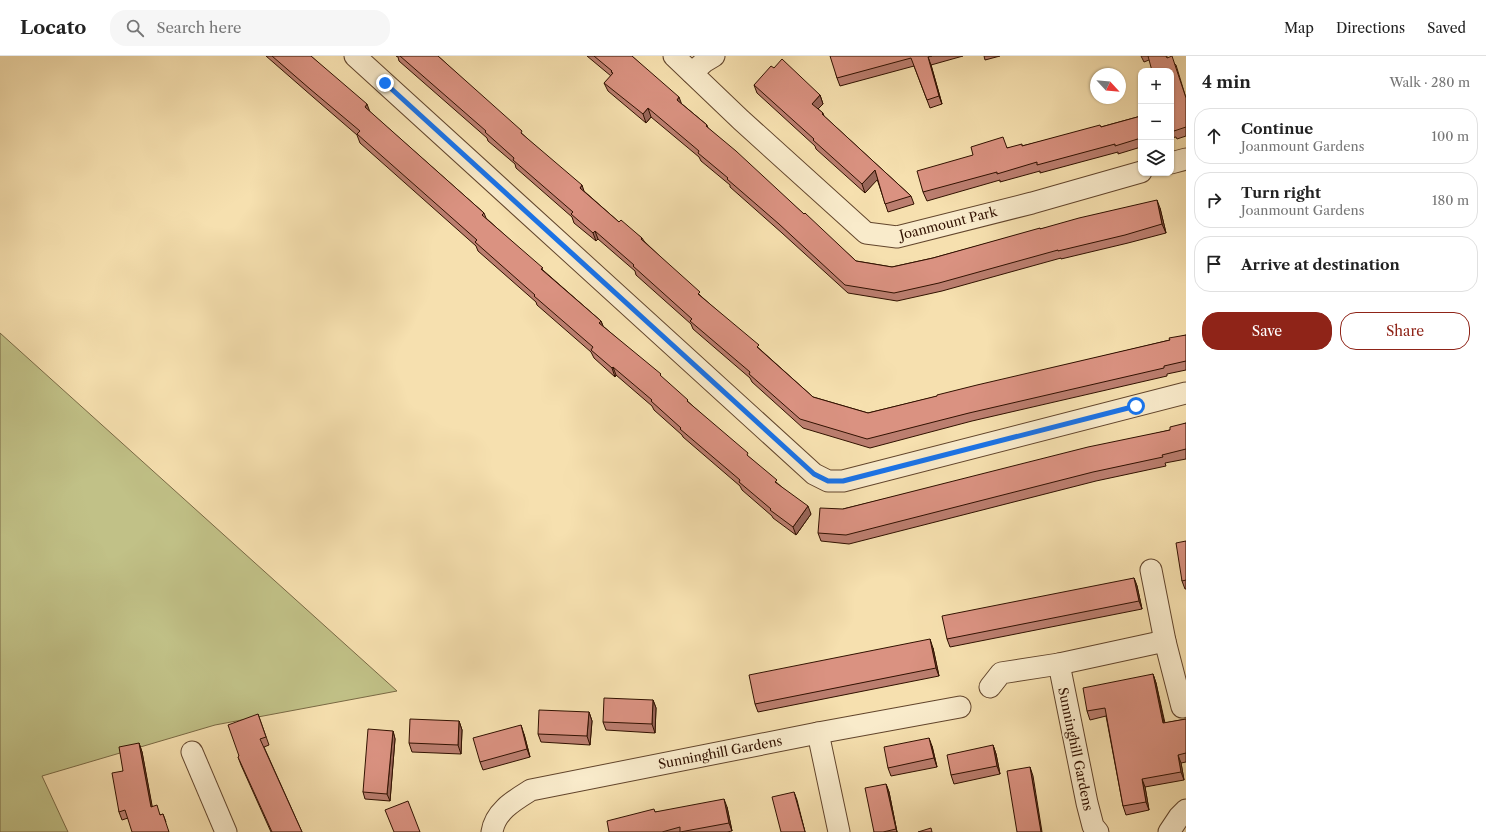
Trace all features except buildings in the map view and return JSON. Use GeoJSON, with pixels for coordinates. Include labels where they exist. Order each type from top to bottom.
{"type":"FeatureCollection","features":[{"type":"Feature","properties":{"kind":"street"},"geometry":{"type":"LineString","coordinates":[[355,56],[814,474],[828,481],[843,481],[1186,393]]}},
{"type":"Feature","properties":{"kind":"street","name":"Joanmount Park"},"geometry":{"type":"LineString","coordinates":[[674,56],[741,120],[866,233],[897,237],[1032,203],[1138,173]]}},
{"type":"Feature","properties":{"kind":"street"},"geometry":{"type":"LineString","coordinates":[[692,73],[704,62],[714,56]]}},
{"type":"Feature","properties":{"kind":"street"},"geometry":{"type":"LineString","coordinates":[[1174,162],[1186,159]]}},
{"type":"Feature","properties":{"kind":"street"},"geometry":{"type":"LineString","coordinates":[[1151,570],[1165,641],[1182,707]]}},
{"type":"Feature","properties":{"kind":"street"},"geometry":{"type":"LineString","coordinates":[[990,687],[1001,673],[1059,664],[1165,641]]}},
{"type":"Feature","properties":{"kind":"street","name":"Sunninghill Gardens"},"geometry":{"type":"LineString","coordinates":[[1059,664],[1087,803],[1093,826],[1098,832]]}},
{"type":"Feature","properties":{"kind":"street","name":"Sunninghill Gardens"},"geometry":{"type":"LineString","coordinates":[[492,828],[509,803],[531,790],[818,733],[960,707]]}},
{"type":"Feature","properties":{"kind":"street"},"geometry":{"type":"LineString","coordinates":[[818,733],[839,832]]}},
{"type":"Feature","properties":{"kind":"street"},"geometry":{"type":"LineString","coordinates":[[192,752],[226,832]]}},
{"type":"Feature","properties":{"kind":"street"},"geometry":{"type":"LineString","coordinates":[[1169,832],[1179,817],[1186,810]]}},
{"type":"Feature","properties":{"kind":"green space"},"geometry":{"type":"Polygon","coordinates":[[[0,333],[397,691],[215,725],[42,776],[68,832],[0,832],[0,333]]]}},
{"type":"Feature","properties":{"kind":"route"},"geometry":{"type":"LineString","coordinates":[[385,83],[814,474],[828,481],[843,481],[1136,406]]}}]}
